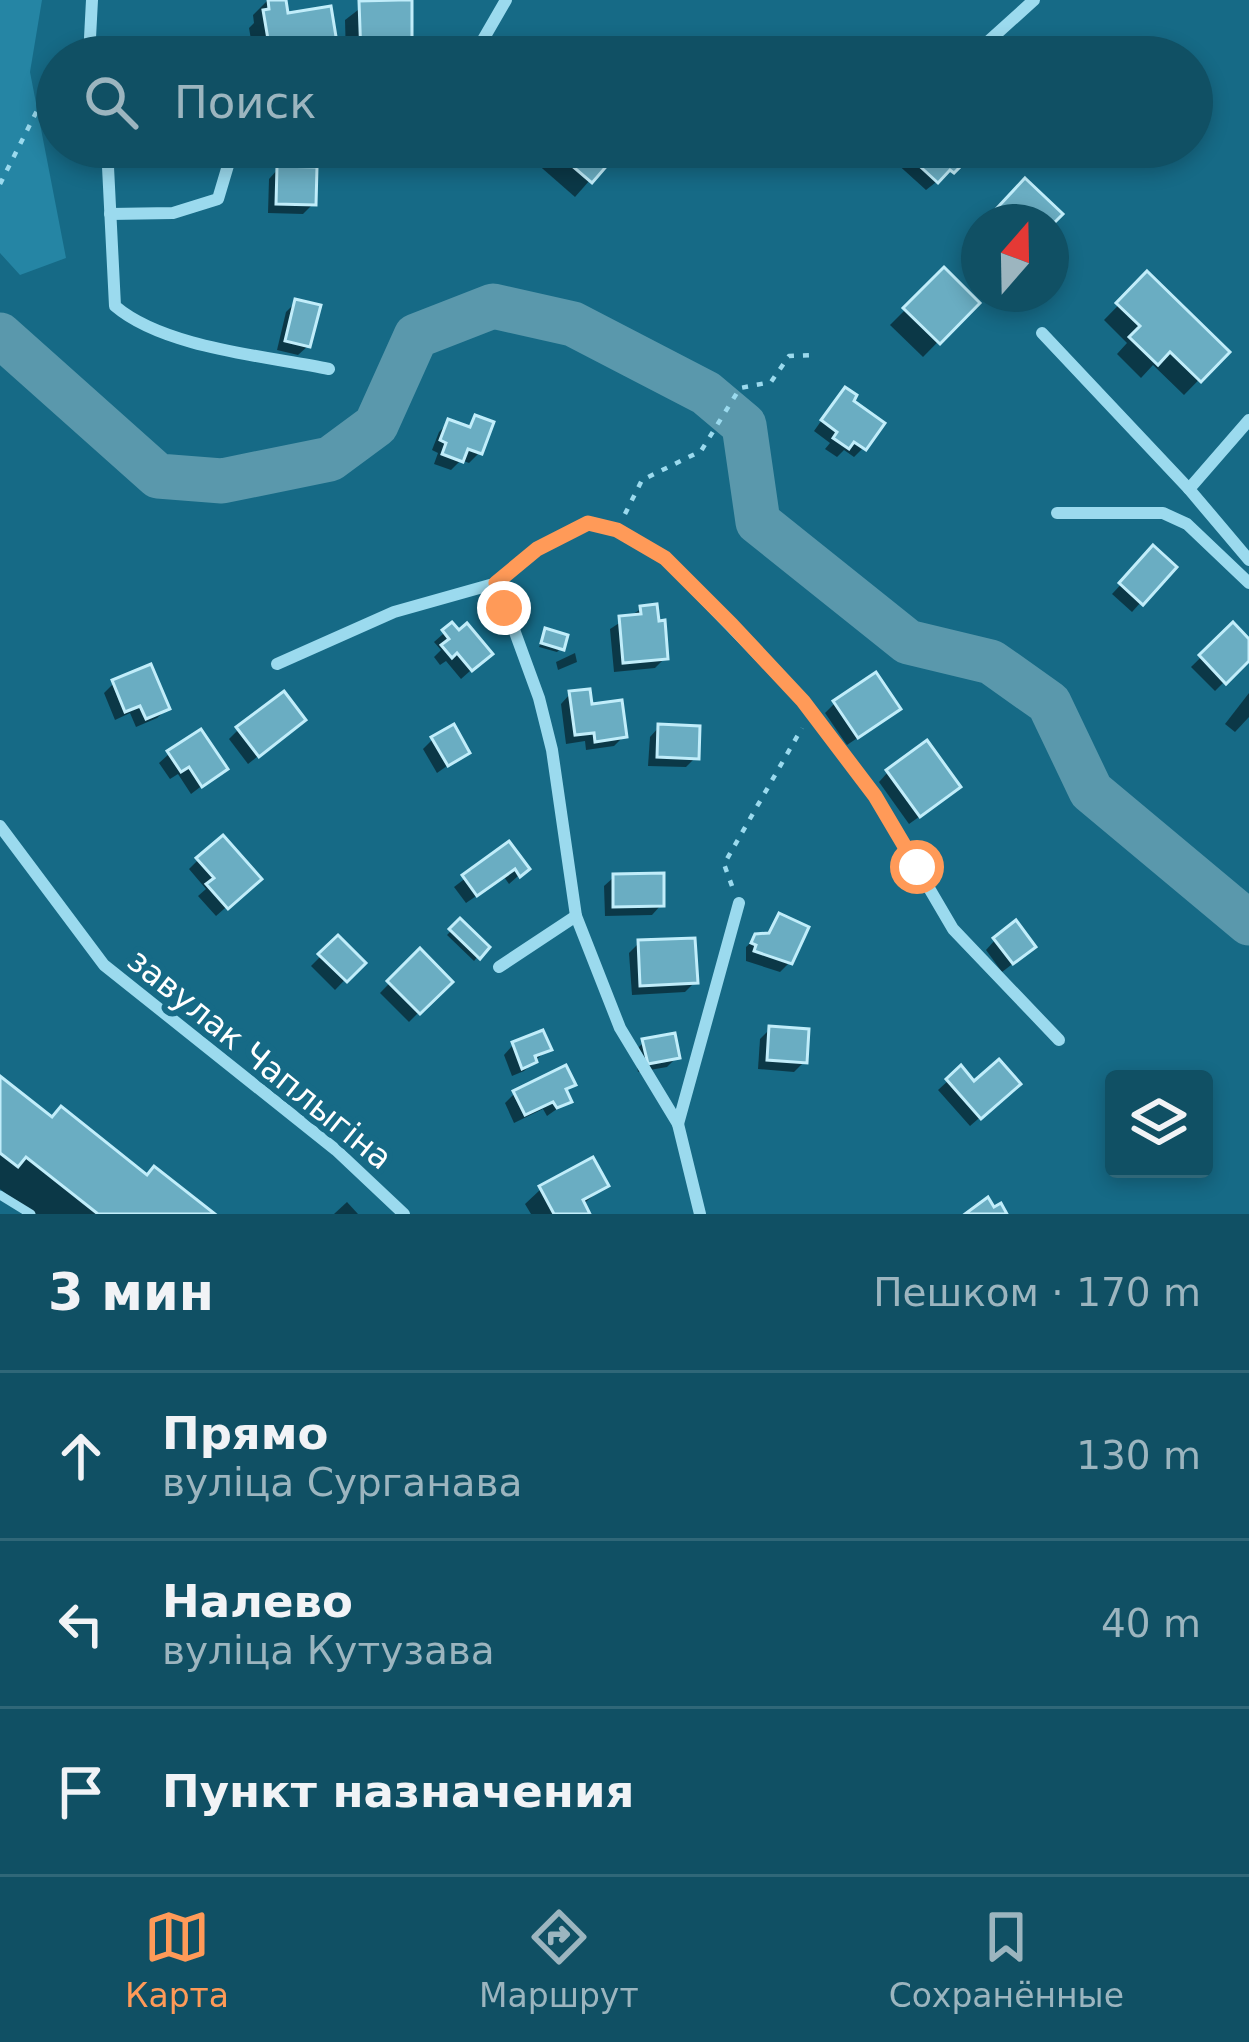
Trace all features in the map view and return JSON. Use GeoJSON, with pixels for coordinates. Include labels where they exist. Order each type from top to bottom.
{"type":"FeatureCollection","features":[{"type":"Feature","properties":{"kind":"street"},"geometry":{"type":"LineString","coordinates":[[90,36],[92,0]]}},
{"type":"Feature","properties":{"kind":"street"},"geometry":{"type":"LineString","coordinates":[[485,36],[506,0]]}},
{"type":"Feature","properties":{"kind":"street"},"geometry":{"type":"LineString","coordinates":[[994,36],[1034,0]]}},
{"type":"Feature","properties":{"kind":"street"},"geometry":{"type":"LineString","coordinates":[[108,168],[115,306],[134,322],[163,334],[329,369]]}},
{"type":"Feature","properties":{"kind":"street"},"geometry":{"type":"LineString","coordinates":[[110,214],[173,213],[218,199],[227,168]]}},
{"type":"Feature","properties":{"kind":"street"},"geometry":{"type":"LineString","coordinates":[[1042,334],[1189,489],[1249,560]]}},
{"type":"Feature","properties":{"kind":"street"},"geometry":{"type":"LineString","coordinates":[[1189,489],[1249,420]]}},
{"type":"Feature","properties":{"kind":"street"},"geometry":{"type":"LineString","coordinates":[[1057,512],[1163,513],[1187,524],[1249,583]]}},
{"type":"Feature","properties":{"kind":"street"},"geometry":{"type":"LineString","coordinates":[[277,664],[394,612],[496,583],[537,549],[588,523],[617,530],[665,558],[811,712],[875,796],[953,929],[1059,1040]]}},
{"type":"Feature","properties":{"kind":"street"},"geometry":{"type":"LineString","coordinates":[[496,583],[539,698],[552,750],[576,916],[620,1028],[678,1124],[700,1214]]}},
{"type":"Feature","properties":{"kind":"street","name":"завулак Чаплыгіна"},"geometry":{"type":"LineString","coordinates":[[0,826],[104,965],[336,1150],[404,1214]]}},
{"type":"Feature","properties":{"kind":"street"},"geometry":{"type":"LineString","coordinates":[[678,1124],[739,902]]}},
{"type":"Feature","properties":{"kind":"street"},"geometry":{"type":"LineString","coordinates":[[499,967],[576,916]]}},
{"type":"Feature","properties":{"kind":"lane"},"geometry":{"type":"LineString","coordinates":[[0,1195],[31,1214]]}},
{"type":"Feature","properties":{"kind":"path"},"geometry":{"type":"LineString","coordinates":[[0,184],[36,113]]}},
{"type":"Feature","properties":{"kind":"path"},"geometry":{"type":"LineString","coordinates":[[617,530],[642,480],[701,451],[740,388],[772,382],[789,356],[814,355]]}},
{"type":"Feature","properties":{"kind":"path"},"geometry":{"type":"LineString","coordinates":[[739,902],[724,864],[811,712]]}},
{"type":"Feature","properties":{"kind":"shaded area"},"geometry":{"type":"Polygon","coordinates":[[[0,0],[42,0],[30,72],[36,103],[36,168],[49,168],[66,258],[20,275],[0,253],[0,0]]]}},
{"type":"Feature","properties":{"kind":"building"},"geometry":{"type":"Polygon","coordinates":[[[268,0],[286,0],[288,13],[331,6],[336,36],[267,36],[263,10],[269,9],[268,0]]]}},
{"type":"Feature","properties":{"kind":"building"},"geometry":{"type":"Polygon","coordinates":[[[412,0],[412,36],[360,36],[359,1],[412,0]]]}},
{"type":"Feature","properties":{"kind":"building"},"geometry":{"type":"Polygon","coordinates":[[[277,168],[317,168],[316,205],[276,204],[277,168]]]}},
{"type":"Feature","properties":{"kind":"building"},"geometry":{"type":"Polygon","coordinates":[[[574,168],[605,168],[592,183],[574,168]]]}},
{"type":"Feature","properties":{"kind":"building"},"geometry":{"type":"Polygon","coordinates":[[[922,168],[959,168],[954,173],[950,170],[938,183],[922,168]]]}},
{"type":"Feature","properties":{"kind":"building"},"geometry":{"type":"Polygon","coordinates":[[[1025,178],[1052,204],[1001,204],[1025,178]]]}},
{"type":"Feature","properties":{"kind":"building"},"geometry":{"type":"Polygon","coordinates":[[[944,267],[961,284],[961,312],[971,312],[940,344],[903,308],[944,267]]]}},
{"type":"Feature","properties":{"kind":"building"},"geometry":{"type":"Polygon","coordinates":[[[1147,271],[1230,352],[1201,382],[1170,352],[1158,365],[1129,337],[1140,326],[1116,303],[1147,271]]]}},
{"type":"Feature","properties":{"kind":"building"},"geometry":{"type":"Polygon","coordinates":[[[295,299],[321,305],[310,347],[285,341],[295,299]]]}},
{"type":"Feature","properties":{"kind":"building"},"geometry":{"type":"Polygon","coordinates":[[[845,387],[857,395],[854,401],[885,423],[866,450],[854,442],[849,449],[833,438],[837,432],[821,420],[845,387]]]}},
{"type":"Feature","properties":{"kind":"building"},"geometry":{"type":"Polygon","coordinates":[[[475,415],[494,422],[482,454],[468,449],[463,462],[442,454],[446,443],[440,440],[448,419],[470,427],[475,415]]]}},
{"type":"Feature","properties":{"kind":"building"},"geometry":{"type":"Polygon","coordinates":[[[1153,545],[1177,567],[1143,605],[1119,583],[1153,545]]]}},
{"type":"Feature","properties":{"kind":"building"},"geometry":{"type":"Polygon","coordinates":[[[657,604],[659,621],[665,620],[668,659],[623,663],[619,616],[641,614],[640,606],[657,604]]]}},
{"type":"Feature","properties":{"kind":"building"},"geometry":{"type":"Polygon","coordinates":[[[452,622],[459,630],[467,623],[493,654],[472,671],[457,653],[452,658],[441,645],[449,639],[442,630],[452,622]]]}},
{"type":"Feature","properties":{"kind":"building"},"geometry":{"type":"Polygon","coordinates":[[[1233,622],[1249,639],[1249,661],[1226,684],[1199,655],[1233,622]]]}},
{"type":"Feature","properties":{"kind":"building"},"geometry":{"type":"Polygon","coordinates":[[[545,628],[568,635],[564,650],[541,643],[545,628]]]}},
{"type":"Feature","properties":{"kind":"building"},"geometry":{"type":"Polygon","coordinates":[[[151,664],[170,709],[146,719],[140,706],[125,712],[112,680],[151,664]]]}},
{"type":"Feature","properties":{"kind":"building"},"geometry":{"type":"Polygon","coordinates":[[[876,672],[901,709],[858,738],[833,701],[876,672]]]}},
{"type":"Feature","properties":{"kind":"building"},"geometry":{"type":"Polygon","coordinates":[[[590,689],[592,704],[622,700],[627,737],[595,742],[594,733],[575,735],[569,691],[590,689]]]}},
{"type":"Feature","properties":{"kind":"building"},"geometry":{"type":"Polygon","coordinates":[[[284,691],[306,720],[259,757],[236,727],[284,691]]]}},
{"type":"Feature","properties":{"kind":"building"},"geometry":{"type":"Polygon","coordinates":[[[454,724],[470,753],[448,766],[431,737],[454,724]]]}},
{"type":"Feature","properties":{"kind":"building"},"geometry":{"type":"Polygon","coordinates":[[[658,724],[700,726],[699,759],[657,757],[658,724]]]}},
{"type":"Feature","properties":{"kind":"building"},"geometry":{"type":"Polygon","coordinates":[[[201,729],[228,769],[202,787],[189,767],[181,772],[167,751],[201,729]]]}},
{"type":"Feature","properties":{"kind":"building"},"geometry":{"type":"Polygon","coordinates":[[[927,740],[961,787],[920,817],[886,770],[927,740]]]}},
{"type":"Feature","properties":{"kind":"building"},"geometry":{"type":"Polygon","coordinates":[[[223,835],[262,879],[228,909],[206,884],[214,878],[196,858],[223,835]]]}},
{"type":"Feature","properties":{"kind":"building"},"geometry":{"type":"Polygon","coordinates":[[[509,841],[530,869],[520,877],[515,869],[477,896],[462,875],[509,841]]]}},
{"type":"Feature","properties":{"kind":"building"},"geometry":{"type":"Polygon","coordinates":[[[664,873],[664,906],[613,907],[613,874],[664,873]]]}},
{"type":"Feature","properties":{"kind":"building"},"geometry":{"type":"Polygon","coordinates":[[[779,913],[809,927],[792,964],[754,951],[756,945],[751,943],[755,934],[769,933],[779,913]]]}},
{"type":"Feature","properties":{"kind":"building"},"geometry":{"type":"Polygon","coordinates":[[[460,918],[490,947],[480,959],[449,929],[460,918]]]}},
{"type":"Feature","properties":{"kind":"building"},"geometry":{"type":"Polygon","coordinates":[[[1016,920],[1036,947],[1013,964],[993,938],[1016,920]]]}},
{"type":"Feature","properties":{"kind":"building"},"geometry":{"type":"Polygon","coordinates":[[[338,935],[366,963],[347,982],[318,954],[338,935]]]}},
{"type":"Feature","properties":{"kind":"building"},"geometry":{"type":"Polygon","coordinates":[[[695,938],[698,983],[640,986],[638,940],[695,938]]]}},
{"type":"Feature","properties":{"kind":"building"},"geometry":{"type":"Polygon","coordinates":[[[420,948],[453,982],[420,1014],[387,981],[420,948]]]}},
{"type":"Feature","properties":{"kind":"building"},"geometry":{"type":"Polygon","coordinates":[[[769,1026],[809,1029],[807,1063],[767,1060],[769,1026]]]}},
{"type":"Feature","properties":{"kind":"building"},"geometry":{"type":"Polygon","coordinates":[[[543,1030],[552,1050],[535,1056],[537,1062],[522,1069],[512,1042],[543,1030]]]}},
{"type":"Feature","properties":{"kind":"building"},"geometry":{"type":"Polygon","coordinates":[[[675,1033],[680,1058],[648,1064],[642,1039],[675,1033]]]}},
{"type":"Feature","properties":{"kind":"building"},"geometry":{"type":"Polygon","coordinates":[[[999,1059],[1021,1084],[981,1119],[946,1079],[961,1065],[974,1081],[999,1059]]]}},
{"type":"Feature","properties":{"kind":"building"},"geometry":{"type":"Polygon","coordinates":[[[566,1065],[576,1085],[566,1089],[572,1102],[557,1108],[553,1102],[525,1115],[513,1091],[566,1065]]]}},
{"type":"Feature","properties":{"kind":"building"},"geometry":{"type":"Polygon","coordinates":[[[0,1076],[52,1117],[61,1106],[147,1175],[154,1166],[215,1214],[98,1214],[26,1157],[18,1167],[0,1153],[0,1076]]]}},
{"type":"Feature","properties":{"kind":"building"},"geometry":{"type":"Polygon","coordinates":[[[593,1157],[609,1186],[583,1200],[590,1214],[554,1214],[539,1186],[593,1157]]]}},
{"type":"Feature","properties":{"kind":"building"},"geometry":{"type":"Polygon","coordinates":[[[988,1197],[994,1207],[1001,1203],[1007,1214],[965,1214],[988,1197]]]}},
{"type":"Feature","properties":{"kind":"waterway"},"geometry":{"type":"LineString","coordinates":[[0,335],[158,476],[222,481],[330,459],[376,425],[416,336],[493,306],[573,324],[706,393],[744,425],[758,522],[908,642],[991,662],[1049,703],[1091,791],[1249,923]]}},
{"type":"Feature","properties":{"kind":"route"},"geometry":{"type":"LineString","coordinates":[[504,608],[496,583],[537,549],[588,523],[617,530],[665,558],[803,701],[875,796],[917,867]]}}]}
